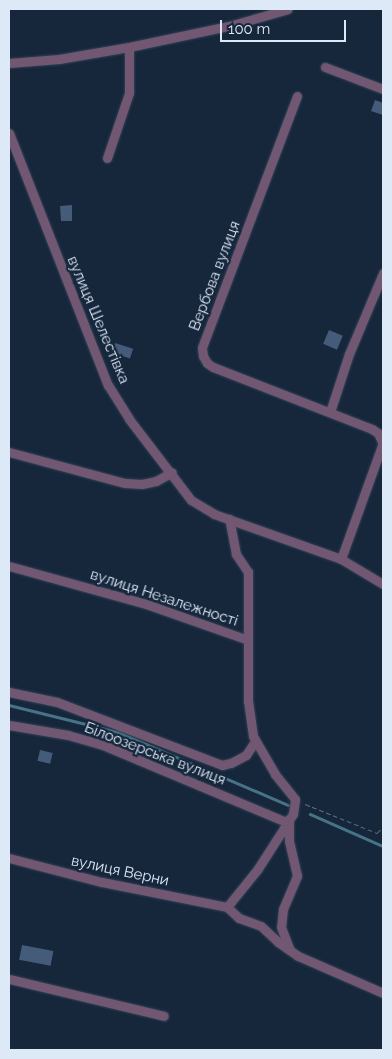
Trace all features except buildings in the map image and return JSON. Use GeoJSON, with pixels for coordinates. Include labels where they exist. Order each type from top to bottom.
{"type":"FeatureCollection","features":[{"type":"Feature","properties":{"kind":"street"},"geometry":{"type":"LineString","coordinates":[[9,63],[59,59],[128,47],[229,26],[288,9]]}},
{"type":"Feature","properties":{"kind":"street"},"geometry":{"type":"LineString","coordinates":[[107,158],[129,93],[128,47]]}},
{"type":"Feature","properties":{"kind":"street"},"geometry":{"type":"LineString","coordinates":[[324,67],[383,89]]}},
{"type":"Feature","properties":{"kind":"street","name":"Вербова вулиця"},"geometry":{"type":"LineString","coordinates":[[297,96],[202,348],[203,356],[207,363],[213,366],[372,428],[378,433],[383,445]]}},
{"type":"Feature","properties":{"kind":"street","name":"вулиця Шелестівка"},"geometry":{"type":"LineString","coordinates":[[9,133],[108,385],[129,419],[172,472],[191,500],[214,514],[341,559],[383,584]]}},
{"type":"Feature","properties":{"kind":"street"},"geometry":{"type":"LineString","coordinates":[[330,412],[349,354],[383,273]]}},
{"type":"Feature","properties":{"kind":"street"},"geometry":{"type":"LineString","coordinates":[[341,559],[383,445]]}},
{"type":"Feature","properties":{"kind":"street"},"geometry":{"type":"LineString","coordinates":[[9,452],[126,483],[142,484],[172,472]]}},
{"type":"Feature","properties":{"kind":"street","name":"вулиця Незалежності"},"geometry":{"type":"LineString","coordinates":[[9,566],[146,604],[248,640],[248,572],[236,554],[230,519]]}},
{"type":"Feature","properties":{"kind":"street"},"geometry":{"type":"LineString","coordinates":[[248,640],[248,701],[255,741],[275,774],[295,800],[290,818],[290,841],[297,876],[284,908],[281,927],[291,951]]}},
{"type":"Feature","properties":{"kind":"street","name":"Білоозерська вулиця"},"geometry":{"type":"LineString","coordinates":[[9,692],[57,702],[222,765],[231,764],[246,756],[255,741]]}},
{"type":"Feature","properties":{"kind":"street","name":"Білоозерська вулиця"},"geometry":{"type":"LineString","coordinates":[[9,725],[68,735],[103,745],[290,818]]}},
{"type":"Feature","properties":{"kind":"street"},"geometry":{"type":"LineString","coordinates":[[290,818],[257,870],[227,907],[239,918],[261,926],[291,951],[320,966],[383,993]]}},
{"type":"Feature","properties":{"kind":"street","name":"вулиця Верни"},"geometry":{"type":"LineString","coordinates":[[9,858],[102,882],[227,907]]}},
{"type":"Feature","properties":{"kind":"street"},"geometry":{"type":"LineString","coordinates":[[9,979],[164,1016]]}},
{"type":"Feature","properties":{"kind":"path"},"geometry":{"type":"LineString","coordinates":[[295,800],[377,833],[383,827]]}},
{"type":"Feature","properties":{"kind":"waterway"},"geometry":{"type":"LineString","coordinates":[[9,705],[118,732],[288,805]]}},
{"type":"Feature","properties":{"kind":"waterway"},"geometry":{"type":"LineString","coordinates":[[310,814],[383,846]]}}]}
